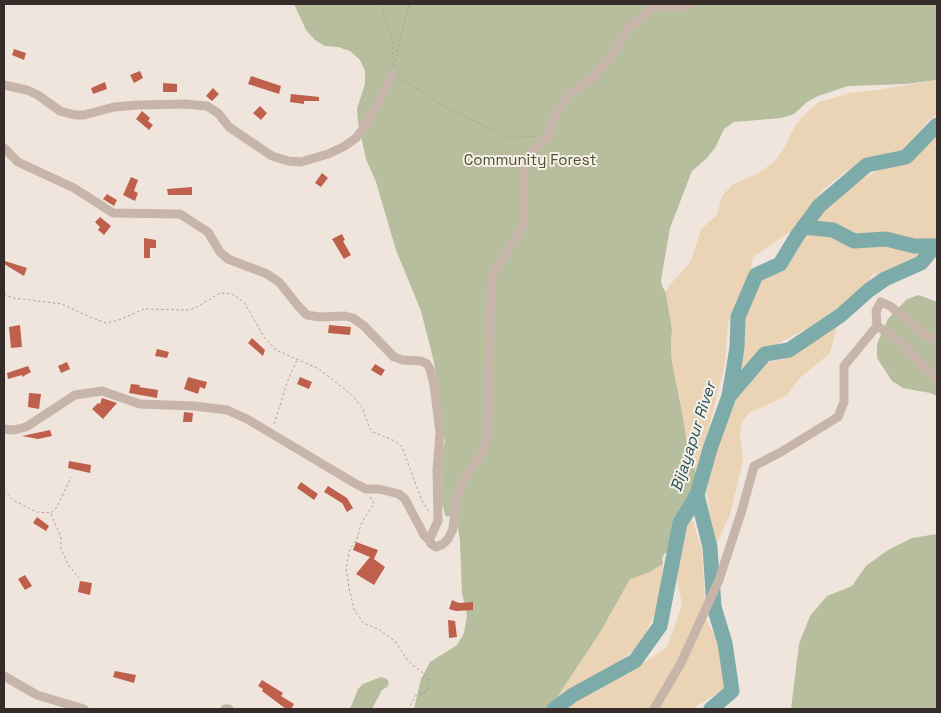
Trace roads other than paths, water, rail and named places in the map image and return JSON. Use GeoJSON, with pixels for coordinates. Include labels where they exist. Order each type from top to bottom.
{"type":"FeatureCollection","features":[{"type":"Feature","properties":{"kind":"street"},"geometry":{"type":"LineString","coordinates":[[4,429],[14,430],[26,427],[75,395],[102,391],[140,404],[194,406],[227,410],[247,418],[366,489],[379,488],[402,496],[424,535],[433,546],[436,547],[443,544],[453,529],[456,499],[463,481],[482,453],[488,432],[491,278],[524,224],[524,159],[548,136],[550,124],[570,93],[593,78],[613,54],[628,28],[654,7],[680,7],[690,4]]}},
{"type":"Feature","properties":{"kind":"street"},"geometry":{"type":"LineString","coordinates":[[4,85],[27,90],[38,95],[60,111],[75,115],[114,107],[138,105],[186,104],[207,106],[218,113],[229,127],[272,156],[288,161],[301,162],[328,154],[345,146],[357,137],[384,92],[392,74]]}},
{"type":"Feature","properties":{"kind":"street"},"geometry":{"type":"LineString","coordinates":[[4,148],[18,162],[74,188],[113,214],[180,214],[208,232],[220,252],[228,259],[267,274],[279,282],[298,307],[307,315],[353,318],[364,326],[394,357],[403,360],[421,360],[427,364],[434,385],[436,416],[440,433],[437,470],[438,519],[430,541]]}},
{"type":"Feature","properties":{"kind":"street"},"geometry":{"type":"LineString","coordinates":[[654,709],[680,664],[719,580],[754,466],[781,452],[838,417],[844,402],[844,366],[877,326],[876,311],[881,302],[890,306],[929,338],[937,336]]}},
{"type":"Feature","properties":{"kind":"street"},"geometry":{"type":"LineString","coordinates":[[877,326],[900,341],[937,380]]}},
{"type":"Feature","properties":{"kind":"street"},"geometry":{"type":"LineString","coordinates":[[4,676],[37,695],[84,709]]}},
{"type":"Feature","properties":{"kind":"waterway","name":"Bijayapur River"},"geometry":{"type":"LineString","coordinates":[[554,709],[573,695],[635,661],[660,626],[680,523],[697,495],[710,449],[729,396],[737,348],[738,317],[756,275],[780,264],[797,236],[819,206],[867,165],[906,157],[937,125]]}},
{"type":"Feature","properties":{"kind":"waterway"},"geometry":{"type":"LineString","coordinates":[[803,227],[833,230],[854,241],[886,239],[914,246],[937,246]]}},
{"type":"Feature","properties":{"kind":"waterway"},"geometry":{"type":"LineString","coordinates":[[729,396],[765,354],[789,350],[841,315],[869,290],[885,279],[921,263],[935,246]]}},
{"type":"Feature","properties":{"kind":"waterway"},"geometry":{"type":"LineString","coordinates":[[697,495],[710,547],[714,607],[725,643],[732,691],[711,709]]}},
{"type":"Feature","properties":{"kind":"park label","name":"Community Forest"},"geometry":{"type":"Point","coordinates":[530,161]}}]}
